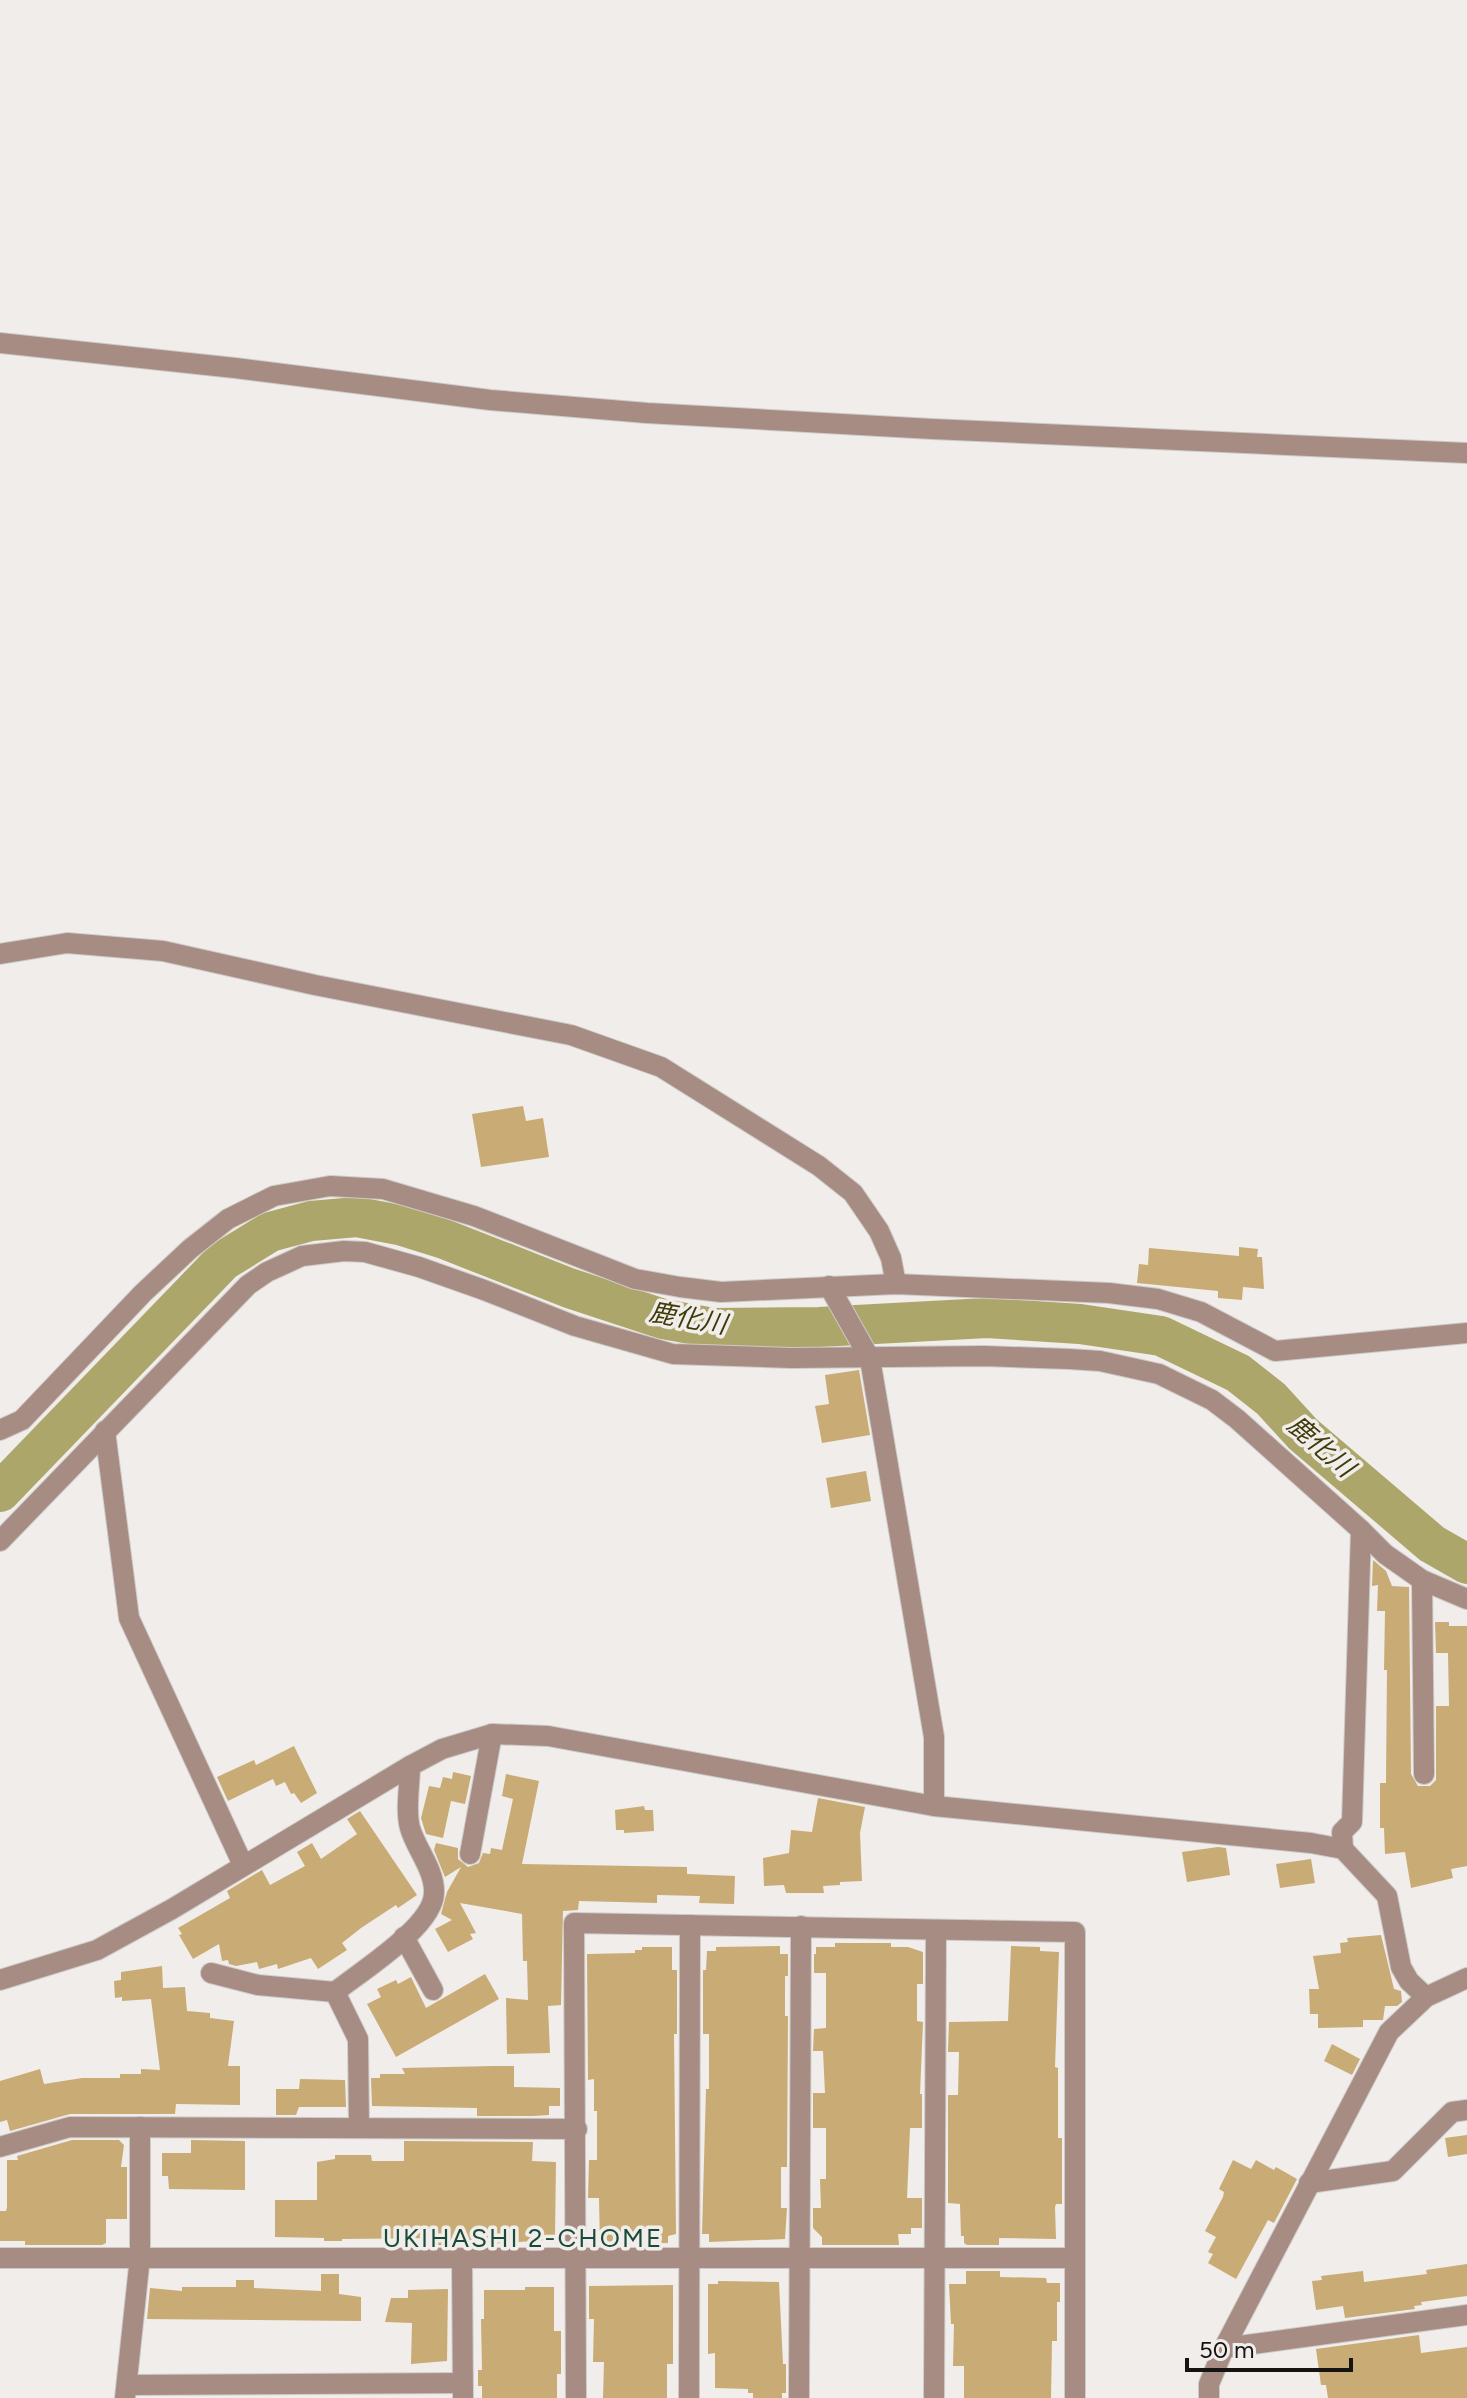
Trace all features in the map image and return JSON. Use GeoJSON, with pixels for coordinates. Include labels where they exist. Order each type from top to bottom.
{"type":"FeatureCollection","features":[{"type":"Feature","properties":{"kind":"street"},"geometry":{"type":"LineString","coordinates":[[0,343],[490,400],[647,413],[1467,453]]}},
{"type":"Feature","properties":{"kind":"street"},"geometry":{"type":"LineString","coordinates":[[0,954],[67,943],[163,951],[315,985],[571,1035],[661,1067],[819,1166],[853,1193],[879,1231],[891,1258],[896,1284]]}},
{"type":"Feature","properties":{"kind":"street"},"geometry":{"type":"LineString","coordinates":[[0,1430],[22,1420],[143,1293],[218,1226],[274,1196],[330,1186],[383,1189],[474,1216],[635,1279],[680,1287],[721,1292],[832,1291],[896,1284],[1109,1293],[1158,1299],[1201,1312],[1275,1351],[1467,1333]]}},
{"type":"Feature","properties":{"kind":"street"},"geometry":{"type":"LineString","coordinates":[[0,1541],[248,1285],[287,1262],[344,1251],[384,1256],[484,1290],[575,1326],[673,1354],[870,1359],[984,1356],[1069,1359],[1100,1361],[1159,1374],[1212,1400],[1237,1419],[1385,1554],[1422,1580],[1467,1599]]}},
{"type":"Feature","properties":{"kind":"street"},"geometry":{"type":"LineString","coordinates":[[832,1291],[870,1359],[934,1737],[934,1806]]}},
{"type":"Feature","properties":{"kind":"street"},"geometry":{"type":"LineString","coordinates":[[105,1431],[129,1618],[243,1865]]}},
{"type":"Feature","properties":{"kind":"street"},"geometry":{"type":"LineString","coordinates":[[1343,1849],[1342,1832],[1352,1822],[1361,1530]]}},
{"type":"Feature","properties":{"kind":"street"},"geometry":{"type":"LineString","coordinates":[[1422,1580],[1424,1774]]}},
{"type":"Feature","properties":{"kind":"street"},"geometry":{"type":"LineString","coordinates":[[470,1854],[492,1734]]}},
{"type":"Feature","properties":{"kind":"street"},"geometry":{"type":"LineString","coordinates":[[0,1980],[97,1950],[172,1909],[410,1766],[442,1749],[492,1734],[548,1736],[934,1806],[1311,1843],[1343,1849],[1387,1896],[1401,1967],[1409,1981],[1426,1997]]}},
{"type":"Feature","properties":{"kind":"street"},"geometry":{"type":"LineString","coordinates":[[211,1973],[258,1985],[335,1992],[421,1920],[435,1896],[433,1883],[409,1824],[410,1766]]}},
{"type":"Feature","properties":{"kind":"street"},"geometry":{"type":"LineString","coordinates":[[576,2398],[574,1923],[1075,1932],[1075,2398]]}},
{"type":"Feature","properties":{"kind":"street"},"geometry":{"type":"LineString","coordinates":[[689,2398],[690,1925]]}},
{"type":"Feature","properties":{"kind":"street"},"geometry":{"type":"LineString","coordinates":[[799,2398],[801,1926]]}},
{"type":"Feature","properties":{"kind":"street"},"geometry":{"type":"LineString","coordinates":[[934,2398],[936,1930]]}},
{"type":"Feature","properties":{"kind":"street"},"geometry":{"type":"LineString","coordinates":[[404,1937],[433,1990]]}},
{"type":"Feature","properties":{"kind":"street"},"geometry":{"type":"LineString","coordinates":[[1209,2398],[1209,2384],[1224,2348],[1389,2032],[1426,1997],[1467,1978]]}},
{"type":"Feature","properties":{"kind":"street"},"geometry":{"type":"LineString","coordinates":[[335,1992],[358,2039],[359,2127]]}},
{"type":"Feature","properties":{"kind":"street"},"geometry":{"type":"LineString","coordinates":[[1309,2183],[1393,2171],[1452,2112],[1467,2110]]}},
{"type":"Feature","properties":{"kind":"street"},"geometry":{"type":"LineString","coordinates":[[0,2147],[70,2127],[577,2129]]}},
{"type":"Feature","properties":{"kind":"street"},"geometry":{"type":"LineString","coordinates":[[140,2127],[140,2257],[126,2391],[462,2390],[462,2258]]}},
{"type":"Feature","properties":{"kind":"street"},"geometry":{"type":"LineString","coordinates":[[0,2258],[1075,2258]]}},
{"type":"Feature","properties":{"kind":"street"},"geometry":{"type":"LineString","coordinates":[[1224,2348],[1467,2315]]}},
{"type":"Feature","properties":{"kind":"building"},"geometry":{"type":"Polygon","coordinates":[[[523,1106],[526,1121],[543,1118],[549,1157],[481,1167],[472,1114],[523,1106]]]}},
{"type":"Feature","properties":{"kind":"building"},"geometry":{"type":"Polygon","coordinates":[[[1239,1247],[1258,1249],[1257,1257],[1262,1257],[1264,1289],[1243,1287],[1242,1300],[1218,1298],[1218,1291],[1137,1283],[1139,1264],[1148,1265],[1149,1248],[1239,1256],[1239,1247]]]}},
{"type":"Feature","properties":{"kind":"building"},"geometry":{"type":"Polygon","coordinates":[[[859,1370],[870,1435],[822,1443],[815,1406],[829,1404],[825,1375],[859,1370]]]}},
{"type":"Feature","properties":{"kind":"building"},"geometry":{"type":"Polygon","coordinates":[[[866,1471],[871,1501],[831,1508],[826,1478],[866,1471]]]}},
{"type":"Feature","properties":{"kind":"building"},"geometry":{"type":"Polygon","coordinates":[[[1373,1560],[1386,1571],[1392,1586],[1409,1587],[1411,1774],[1418,1786],[1430,1786],[1436,1780],[1436,1706],[1449,1706],[1448,1653],[1436,1653],[1435,1622],[1467,1626],[1467,1866],[1451,1869],[1453,1878],[1411,1888],[1405,1852],[1385,1854],[1384,1828],[1380,1828],[1380,1783],[1386,1783],[1387,1670],[1384,1670],[1385,1611],[1377,1611],[1378,1585],[1372,1586],[1373,1560]]]}},
{"type":"Feature","properties":{"kind":"building"},"geometry":{"type":"Polygon","coordinates":[[[294,1746],[317,1793],[301,1803],[294,1793],[291,1794],[285,1782],[276,1786],[273,1779],[228,1801],[217,1777],[254,1760],[256,1765],[294,1746]]]}},
{"type":"Feature","properties":{"kind":"building"},"geometry":{"type":"Polygon","coordinates":[[[453,1772],[471,1776],[465,1804],[451,1801],[443,1838],[426,1834],[421,1818],[429,1786],[440,1788],[443,1777],[452,1779],[453,1772]]]}},
{"type":"Feature","properties":{"kind":"building"},"geometry":{"type":"Polygon","coordinates":[[[506,1774],[539,1781],[522,1864],[687,1867],[687,1874],[735,1876],[734,1904],[699,1903],[700,1896],[657,1895],[657,1903],[579,1901],[578,1910],[563,1911],[561,2005],[548,2006],[550,2053],[507,2054],[506,1998],[528,2000],[522,1914],[460,1903],[476,1933],[470,1934],[473,1939],[448,1952],[435,1929],[452,1920],[441,1914],[447,1892],[461,1867],[445,1877],[434,1850],[436,1843],[458,1848],[458,1859],[468,1867],[479,1863],[483,1853],[490,1854],[491,1848],[502,1850],[513,1799],[502,1796],[506,1774]]]}},
{"type":"Feature","properties":{"kind":"building"},"geometry":{"type":"Polygon","coordinates":[[[818,1798],[865,1807],[860,1833],[862,1881],[823,1886],[824,1893],[786,1893],[784,1885],[764,1886],[763,1858],[789,1853],[791,1830],[812,1832],[818,1798]]]}},
{"type":"Feature","properties":{"kind":"building"},"geometry":{"type":"Polygon","coordinates":[[[644,1806],[645,1810],[653,1810],[654,1831],[624,1833],[624,1830],[616,1830],[615,1810],[644,1806]]]}},
{"type":"Feature","properties":{"kind":"building"},"geometry":{"type":"Polygon","coordinates":[[[360,1811],[417,1895],[361,1928],[342,1943],[347,1950],[318,1969],[311,1958],[278,1969],[277,1964],[259,1969],[257,1962],[236,1966],[229,1964],[228,1960],[222,1961],[219,1944],[193,1959],[178,1928],[230,1898],[227,1891],[262,1870],[270,1885],[305,1866],[297,1852],[312,1843],[321,1859],[357,1834],[347,1819],[360,1811]]]}},
{"type":"Feature","properties":{"kind":"building"},"geometry":{"type":"Polygon","coordinates":[[[1226,1848],[1230,1875],[1187,1882],[1182,1852],[1226,1848]]]}},
{"type":"Feature","properties":{"kind":"building"},"geometry":{"type":"Polygon","coordinates":[[[1311,1859],[1315,1883],[1280,1888],[1276,1864],[1311,1859]]]}},
{"type":"Feature","properties":{"kind":"building"},"geometry":{"type":"Polygon","coordinates":[[[1381,1935],[1394,1989],[1401,1991],[1402,2002],[1397,2006],[1385,2006],[1383,2020],[1363,2020],[1363,2027],[1318,2028],[1318,2014],[1310,2014],[1309,1989],[1319,1989],[1313,1956],[1341,1953],[1340,1943],[1348,1942],[1347,1938],[1381,1935]]]}},
{"type":"Feature","properties":{"kind":"building"},"geometry":{"type":"Polygon","coordinates":[[[835,1943],[891,1943],[891,1947],[908,1947],[923,1952],[923,1984],[917,1984],[917,2021],[923,2022],[922,2128],[910,2128],[907,2198],[922,2198],[922,2228],[911,2228],[911,2234],[898,2234],[899,2245],[822,2245],[822,2237],[813,2228],[813,2208],[821,2208],[820,2179],[826,2179],[826,2128],[813,2128],[813,2093],[825,2093],[823,2051],[813,2051],[814,2029],[826,2028],[826,1973],[814,1973],[814,1954],[816,1947],[835,1947],[835,1943]]]}},
{"type":"Feature","properties":{"kind":"building"},"geometry":{"type":"Polygon","coordinates":[[[780,1946],[780,1954],[788,1954],[788,1976],[785,1976],[785,2016],[788,2016],[787,2167],[781,2167],[781,2208],[787,2208],[785,2239],[709,2242],[709,2234],[702,2234],[706,2089],[709,2089],[709,2034],[703,2034],[703,1970],[706,1970],[707,1951],[716,1951],[716,1947],[780,1946]]]}},
{"type":"Feature","properties":{"kind":"building"},"geometry":{"type":"Polygon","coordinates":[[[1011,1946],[1040,1947],[1040,1951],[1059,1952],[1055,2067],[1058,2068],[1058,2138],[1062,2138],[1062,2204],[1055,2207],[1056,2239],[999,2238],[999,2245],[967,2245],[964,2236],[961,2236],[960,2204],[948,2203],[948,2095],[958,2095],[959,2052],[948,2052],[949,2022],[1008,2021],[1011,1946]]]}},
{"type":"Feature","properties":{"kind":"building"},"geometry":{"type":"Polygon","coordinates":[[[642,1947],[672,1947],[672,1970],[677,1970],[677,2034],[674,2034],[676,2234],[668,2236],[668,2243],[600,2245],[599,2198],[588,2198],[589,2160],[597,2160],[597,2111],[594,2111],[594,2079],[588,2080],[587,1954],[635,1953],[642,1947]]]}},
{"type":"Feature","properties":{"kind":"building"},"geometry":{"type":"Polygon","coordinates":[[[162,1966],[163,1988],[185,1987],[187,2011],[210,2013],[210,2018],[234,2021],[228,2066],[240,2066],[240,2105],[176,2104],[175,2114],[70,2114],[10,2131],[7,2120],[0,2122],[0,2081],[40,2069],[44,2084],[82,2078],[120,2078],[120,2074],[141,2074],[141,2069],[160,2070],[151,1999],[122,2001],[122,1997],[115,1998],[114,1981],[121,1980],[121,1972],[162,1966]]]}},
{"type":"Feature","properties":{"kind":"building"},"geometry":{"type":"Polygon","coordinates":[[[485,1974],[499,1999],[396,2057],[367,2004],[381,1997],[377,1989],[411,1977],[426,2008],[485,1974]]]}},
{"type":"Feature","properties":{"kind":"building"},"geometry":{"type":"Polygon","coordinates":[[[1332,2044],[1360,2059],[1352,2075],[1324,2061],[1332,2044]]]}},
{"type":"Feature","properties":{"kind":"building"},"geometry":{"type":"Polygon","coordinates":[[[514,2066],[514,2087],[560,2088],[560,2106],[549,2106],[549,2115],[477,2116],[477,2108],[372,2106],[371,2078],[380,2078],[380,2074],[405,2074],[402,2068],[514,2066]]]}},
{"type":"Feature","properties":{"kind":"building"},"geometry":{"type":"Polygon","coordinates":[[[300,2079],[345,2080],[346,2107],[299,2107],[296,2115],[276,2115],[276,2089],[299,2089],[300,2079]]]}},
{"type":"Feature","properties":{"kind":"building"},"geometry":{"type":"Polygon","coordinates":[[[1467,2135],[1467,2154],[1448,2157],[1445,2138],[1467,2135]]]}},
{"type":"Feature","properties":{"kind":"building"},"geometry":{"type":"Polygon","coordinates":[[[72,2140],[119,2140],[124,2145],[121,2167],[127,2167],[127,2219],[106,2219],[106,2243],[102,2245],[25,2245],[25,2241],[0,2241],[0,2211],[7,2208],[7,2160],[18,2160],[17,2156],[72,2140]]]}},
{"type":"Feature","properties":{"kind":"building"},"geometry":{"type":"Polygon","coordinates":[[[191,2140],[245,2141],[245,2190],[169,2189],[168,2176],[162,2176],[162,2153],[191,2153],[191,2140]]]}},
{"type":"Feature","properties":{"kind":"building"},"geometry":{"type":"Polygon","coordinates":[[[404,2141],[533,2142],[532,2161],[556,2162],[555,2235],[548,2235],[548,2240],[475,2245],[438,2245],[438,2238],[324,2241],[324,2238],[275,2237],[275,2200],[317,2200],[317,2162],[335,2159],[335,2155],[371,2155],[372,2161],[404,2161],[404,2141]]]}},
{"type":"Feature","properties":{"kind":"building"},"geometry":{"type":"Polygon","coordinates":[[[1233,2160],[1251,2169],[1256,2160],[1297,2179],[1274,2223],[1268,2220],[1236,2279],[1208,2263],[1213,2254],[1208,2252],[1216,2237],[1205,2231],[1223,2197],[1224,2192],[1219,2189],[1233,2160]]]}},
{"type":"Feature","properties":{"kind":"building"},"geometry":{"type":"Polygon","coordinates":[[[1467,2264],[1467,2296],[1421,2302],[1422,2305],[1414,2306],[1415,2309],[1345,2318],[1343,2306],[1316,2310],[1312,2281],[1322,2280],[1321,2276],[1363,2271],[1364,2282],[1427,2274],[1426,2270],[1467,2264]]]}},
{"type":"Feature","properties":{"kind":"building"},"geometry":{"type":"Polygon","coordinates":[[[966,2271],[1000,2271],[1000,2277],[1046,2278],[1047,2283],[1060,2283],[1057,2341],[1052,2341],[1051,2398],[964,2398],[964,2366],[953,2366],[954,2324],[951,2324],[949,2284],[966,2284],[966,2271]]]}},
{"type":"Feature","properties":{"kind":"building"},"geometry":{"type":"Polygon","coordinates":[[[321,2274],[339,2274],[339,2294],[361,2297],[361,2321],[147,2319],[150,2288],[182,2291],[182,2287],[236,2287],[236,2280],[254,2280],[254,2288],[321,2291],[321,2274]]]}},
{"type":"Feature","properties":{"kind":"building"},"geometry":{"type":"Polygon","coordinates":[[[718,2281],[779,2282],[783,2364],[786,2364],[786,2393],[782,2393],[782,2398],[753,2398],[753,2393],[748,2393],[748,2389],[715,2388],[715,2353],[708,2354],[708,2284],[718,2284],[718,2281]]]}},
{"type":"Feature","properties":{"kind":"building"},"geometry":{"type":"Polygon","coordinates":[[[673,2285],[673,2364],[667,2364],[667,2398],[603,2398],[604,2362],[593,2362],[594,2319],[589,2319],[589,2286],[673,2285]]]}},
{"type":"Feature","properties":{"kind":"building"},"geometry":{"type":"Polygon","coordinates":[[[525,2287],[554,2287],[554,2331],[561,2331],[561,2374],[557,2374],[557,2398],[482,2398],[478,2370],[482,2370],[484,2290],[525,2290],[525,2287]]]}},
{"type":"Feature","properties":{"kind":"building"},"geometry":{"type":"Polygon","coordinates":[[[448,2289],[447,2361],[411,2364],[412,2323],[385,2322],[391,2298],[408,2298],[408,2290],[448,2289]]]}},
{"type":"Feature","properties":{"kind":"building"},"geometry":{"type":"Polygon","coordinates":[[[1419,2335],[1421,2353],[1467,2347],[1467,2398],[1328,2398],[1326,2385],[1321,2385],[1316,2349],[1419,2335]]]}},
{"type":"Feature","properties":{"kind":"waterway","name":"鹿化川"},"geometry":{"type":"LineString","coordinates":[[0,1492],[223,1261],[270,1232],[311,1221],[357,1217],[399,1225],[444,1239],[569,1288],[663,1319],[713,1328],[819,1327],[987,1318],[1080,1324],[1161,1336],[1238,1373],[1271,1399],[1303,1434],[1432,1544],[1467,1564]]}},
{"type":"Feature","properties":{"kind":"district","name":"UKIHASHI 2-CHOME"},"geometry":{"type":"Point","coordinates":[523,2238]}}]}
